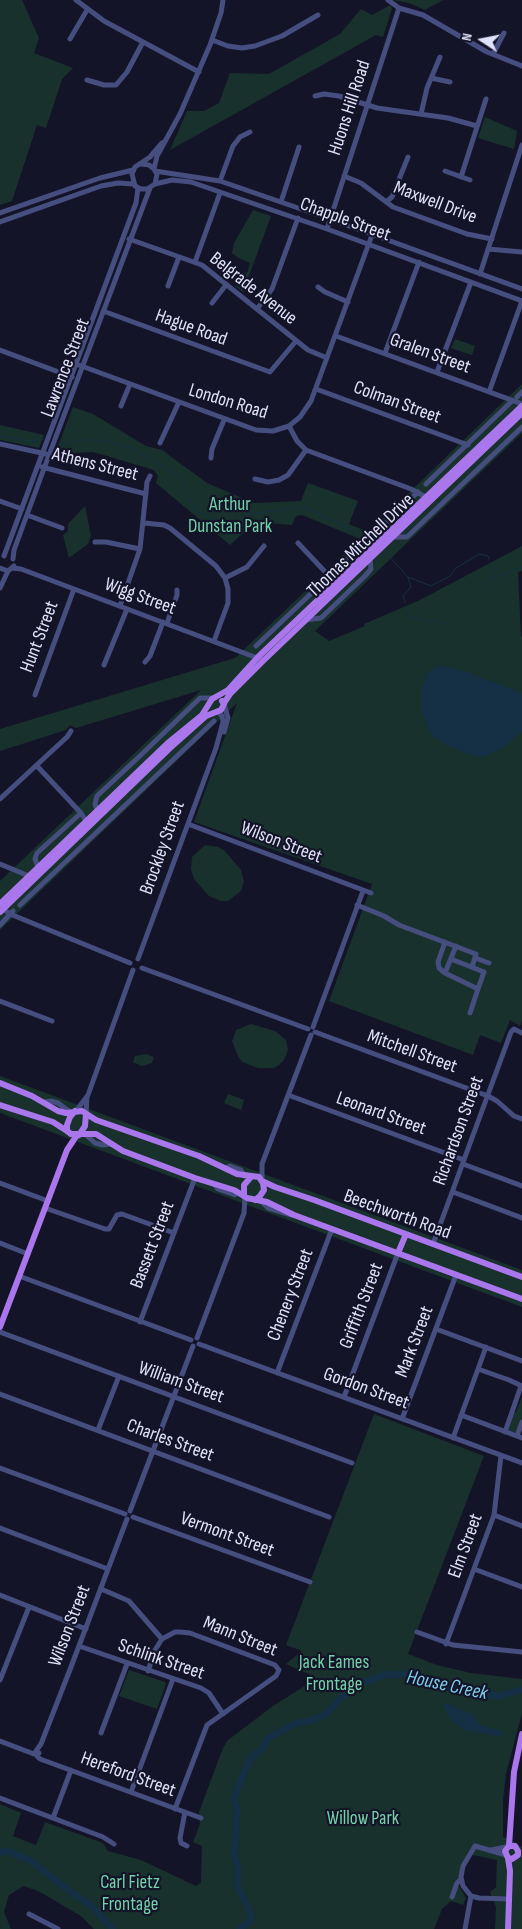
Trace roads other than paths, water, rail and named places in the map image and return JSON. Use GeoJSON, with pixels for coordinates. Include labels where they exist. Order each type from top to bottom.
{"type":"FeatureCollection","features":[{"type":"Feature","properties":{"kind":"main road","name":"Thomas Mitchell Drive"},"geometry":{"type":"LineString","coordinates":[[472,457],[507,420],[522,408]]}},
{"type":"Feature","properties":{"kind":"main road","name":"Thomas Mitchell Drive"},"geometry":{"type":"LineString","coordinates":[[270,650],[305,620],[393,529],[504,430],[522,408]]}},
{"type":"Feature","properties":{"kind":"main road"},"geometry":{"type":"LineString","coordinates":[[504,430],[507,420]]}},
{"type":"Feature","properties":{"kind":"main road","name":"Thomas Mitchell Drive"},"geometry":{"type":"LineString","coordinates":[[370,552],[392,537],[428,498]]}},
{"type":"Feature","properties":{"kind":"main road"},"geometry":{"type":"LineString","coordinates":[[136,778],[169,742],[202,715],[214,699],[230,688],[370,552]]}},
{"type":"Feature","properties":{"kind":"main road"},"geometry":{"type":"LineString","coordinates":[[2,905],[89,820],[136,778],[208,715],[222,709],[230,694],[258,661]]}},
{"type":"Feature","properties":{"kind":"main road"},"geometry":{"type":"LineString","coordinates":[[214,699],[221,699],[224,704]]}},
{"type":"Feature","properties":{"kind":"main road"},"geometry":{"type":"LineString","coordinates":[[214,699],[210,708],[217,711]]}},
{"type":"Feature","properties":{"kind":"main road"},"geometry":{"type":"LineString","coordinates":[[0,1083],[25,1092],[58,1112],[86,1114],[96,1120],[199,1156],[224,1168],[262,1180],[263,1192],[256,1200],[245,1197],[237,1191],[195,1178],[123,1151],[96,1134],[80,1135],[68,1132],[53,1122],[0,1105]]}},
{"type":"Feature","properties":{"kind":"main road"},"geometry":{"type":"LineString","coordinates":[[0,1326],[67,1150],[69,1119],[74,1112]]}},
{"type":"Feature","properties":{"kind":"main road"},"geometry":{"type":"LineString","coordinates":[[67,1150],[85,1126],[86,1114]]}},
{"type":"Feature","properties":{"kind":"main road"},"geometry":{"type":"LineString","coordinates":[[245,1197],[244,1185],[249,1176]]}},
{"type":"Feature","properties":{"kind":"main road","name":"Beechworth Road"},"geometry":{"type":"LineString","coordinates":[[262,1180],[275,1188],[296,1193],[522,1277]]}},
{"type":"Feature","properties":{"kind":"main road","name":"Beechworth Road"},"geometry":{"type":"LineString","coordinates":[[256,1200],[522,1299]]}},
{"type":"Feature","properties":{"kind":"main road"},"geometry":{"type":"LineString","coordinates":[[398,1253],[406,1234]]}},
{"type":"Feature","properties":{"kind":"main road"},"geometry":{"type":"LineString","coordinates":[[508,1929],[510,1870],[514,1852],[511,1828],[514,1772],[522,1734]]}},
{"type":"Feature","properties":{"kind":"street"},"geometry":{"type":"LineString","coordinates":[[76,0],[88,10],[199,72]]}},
{"type":"Feature","properties":{"kind":"street"},"geometry":{"type":"LineString","coordinates":[[0,222],[101,186],[115,183],[136,186],[144,190],[153,186],[157,177],[155,159],[180,114],[199,72],[212,40],[224,0]]}},
{"type":"Feature","properties":{"kind":"street"},"geometry":{"type":"LineString","coordinates":[[388,0],[399,8],[423,15],[493,54],[522,66]]}},
{"type":"Feature","properties":{"kind":"street","name":"Huons Hill Road"},"geometry":{"type":"LineString","coordinates":[[327,228],[399,8]]}},
{"type":"Feature","properties":{"kind":"street"},"geometry":{"type":"LineString","coordinates":[[70,39],[88,10]]}},
{"type":"Feature","properties":{"kind":"street"},"geometry":{"type":"LineString","coordinates":[[212,40],[228,46],[242,48],[255,46],[275,39],[318,15]]}},
{"type":"Feature","properties":{"kind":"street"},"geometry":{"type":"LineString","coordinates":[[493,54],[504,33]]}},
{"type":"Feature","properties":{"kind":"street"},"geometry":{"type":"LineString","coordinates":[[87,80],[104,85],[116,85],[127,72],[144,42]]}},
{"type":"Feature","properties":{"kind":"street"},"geometry":{"type":"LineString","coordinates":[[421,114],[431,78],[440,58]]}},
{"type":"Feature","properties":{"kind":"street"},"geometry":{"type":"LineString","coordinates":[[431,78],[450,82]]}},
{"type":"Feature","properties":{"kind":"street"},"geometry":{"type":"LineString","coordinates":[[315,96],[332,95],[392,111],[460,120],[477,126]]}},
{"type":"Feature","properties":{"kind":"street"},"geometry":{"type":"LineString","coordinates":[[460,176],[486,99]]}},
{"type":"Feature","properties":{"kind":"street"},"geometry":{"type":"LineString","coordinates":[[220,181],[233,146],[240,137],[250,132]]}},
{"type":"Feature","properties":{"kind":"street"},"geometry":{"type":"LineString","coordinates":[[0,213],[100,178],[133,170],[142,164],[167,139]]}},
{"type":"Feature","properties":{"kind":"street"},"geometry":{"type":"LineString","coordinates":[[480,274],[522,144]]}},
{"type":"Feature","properties":{"kind":"street"},"geometry":{"type":"LineString","coordinates":[[281,202],[299,147]]}},
{"type":"Feature","properties":{"kind":"street"},"geometry":{"type":"LineString","coordinates":[[386,202],[392,197],[408,157]]}},
{"type":"Feature","properties":{"kind":"street"},"geometry":{"type":"LineString","coordinates":[[142,164],[149,165],[155,170]]}},
{"type":"Feature","properties":{"kind":"street"},"geometry":{"type":"LineString","coordinates":[[133,170],[132,178],[136,186]]}},
{"type":"Feature","properties":{"kind":"street","name":"Chapple Street"},"geometry":{"type":"LineString","coordinates":[[155,170],[220,181],[522,289]]}},
{"type":"Feature","properties":{"kind":"street"},"geometry":{"type":"LineString","coordinates":[[445,171],[470,180]]}},
{"type":"Feature","properties":{"kind":"street","name":"Maxwell Drive"},"geometry":{"type":"LineString","coordinates":[[344,176],[361,183],[386,202],[402,210],[467,234],[492,239]]}},
{"type":"Feature","properties":{"kind":"street","name":"Chapple Street"},"geometry":{"type":"LineString","coordinates":[[153,186],[168,180],[182,181],[220,192],[327,228],[522,301]]}},
{"type":"Feature","properties":{"kind":"street","name":"Lawrence Street"},"geometry":{"type":"LineString","coordinates":[[0,588],[12,565],[13,552],[44,468],[46,454],[71,376],[136,203],[136,186]]}},
{"type":"Feature","properties":{"kind":"street","name":"Lawrence Street"},"geometry":{"type":"LineString","coordinates":[[1,557],[22,509],[37,466],[46,454],[77,379],[130,239],[153,186]]}},
{"type":"Feature","properties":{"kind":"street"},"geometry":{"type":"LineString","coordinates":[[195,262],[220,192]]}},
{"type":"Feature","properties":{"kind":"street"},"geometry":{"type":"LineString","coordinates":[[257,309],[272,289],[298,218]]}},
{"type":"Feature","properties":{"kind":"street","name":"London Road"},"geometry":{"type":"LineString","coordinates":[[76,364],[224,420],[261,431],[290,427],[306,410],[316,389],[372,234]]}},
{"type":"Feature","properties":{"kind":"street","name":"Belgrade Avenue"},"geometry":{"type":"LineString","coordinates":[[123,237],[202,265],[308,350],[327,358]]}},
{"type":"Feature","properties":{"kind":"street"},"geometry":{"type":"LineString","coordinates":[[488,249],[522,252]]}},
{"type":"Feature","properties":{"kind":"street"},"geometry":{"type":"LineString","coordinates":[[168,286],[179,257]]}},
{"type":"Feature","properties":{"kind":"street"},"geometry":{"type":"LineString","coordinates":[[385,353],[419,262]]}},
{"type":"Feature","properties":{"kind":"street"},"geometry":{"type":"LineString","coordinates":[[437,372],[471,282]]}},
{"type":"Feature","properties":{"kind":"street"},"geometry":{"type":"LineString","coordinates":[[212,302],[226,285]]}},
{"type":"Feature","properties":{"kind":"street"},"geometry":{"type":"LineString","coordinates":[[318,287],[348,302]]}},
{"type":"Feature","properties":{"kind":"street"},"geometry":{"type":"LineString","coordinates":[[489,392],[522,301]]}},
{"type":"Feature","properties":{"kind":"street","name":"Hague Road"},"geometry":{"type":"LineString","coordinates":[[103,311],[271,374],[296,341]]}},
{"type":"Feature","properties":{"kind":"street","name":"Gralen Street"},"geometry":{"type":"LineString","coordinates":[[336,336],[489,392],[514,399],[522,408]]}},
{"type":"Feature","properties":{"kind":"street"},"geometry":{"type":"LineString","coordinates":[[0,350],[77,379]]}},
{"type":"Feature","properties":{"kind":"street"},"geometry":{"type":"LineString","coordinates":[[121,406],[130,384]]}},
{"type":"Feature","properties":{"kind":"street","name":"Colman Street"},"geometry":{"type":"LineString","coordinates":[[316,389],[468,445]]}},
{"type":"Feature","properties":{"kind":"street","name":"Thomas Mitchell Drive"},"geometry":{"type":"LineString","coordinates":[[426,484],[522,392]]}},
{"type":"Feature","properties":{"kind":"street"},"geometry":{"type":"LineString","coordinates":[[160,443],[179,402]]}},
{"type":"Feature","properties":{"kind":"street"},"geometry":{"type":"LineString","coordinates":[[211,458],[212,449],[224,420]]}},
{"type":"Feature","properties":{"kind":"street"},"geometry":{"type":"LineString","coordinates":[[290,427],[297,441],[306,450],[418,492],[428,498]]}},
{"type":"Feature","properties":{"kind":"street"},"geometry":{"type":"LineString","coordinates":[[392,537],[407,537],[522,427]]}},
{"type":"Feature","properties":{"kind":"street"},"geometry":{"type":"LineString","coordinates":[[504,430],[508,440]]}},
{"type":"Feature","properties":{"kind":"street"},"geometry":{"type":"LineString","coordinates":[[0,444],[46,454]]}},
{"type":"Feature","properties":{"kind":"street"},"geometry":{"type":"LineString","coordinates":[[255,479],[268,482],[279,480],[288,475],[306,450]]}},
{"type":"Feature","properties":{"kind":"street"},"geometry":{"type":"LineString","coordinates":[[472,457],[480,466]]}},
{"type":"Feature","properties":{"kind":"street","name":"Athens Street"},"geometry":{"type":"LineString","coordinates":[[37,466],[146,494]]}},
{"type":"Feature","properties":{"kind":"street","name":"Thomas Mitchell Drive"},"geometry":{"type":"LineString","coordinates":[[436,474],[434,480],[439,488]]}},
{"type":"Feature","properties":{"kind":"street"},"geometry":{"type":"LineString","coordinates":[[120,606],[140,549],[147,482],[150,476]]}},
{"type":"Feature","properties":{"kind":"street","name":"Thomas Mitchell Drive"},"geometry":{"type":"LineString","coordinates":[[373,535],[418,492]]}},
{"type":"Feature","properties":{"kind":"street"},"geometry":{"type":"LineString","coordinates":[[0,501],[22,509]]}},
{"type":"Feature","properties":{"kind":"street","name":"Thomas Mitchell Drive"},"geometry":{"type":"LineString","coordinates":[[393,529],[394,514]]}},
{"type":"Feature","properties":{"kind":"street"},"geometry":{"type":"LineString","coordinates":[[27,515],[62,528]]}},
{"type":"Feature","properties":{"kind":"street"},"geometry":{"type":"LineString","coordinates":[[144,523],[158,524],[170,528],[216,566],[226,578],[228,603],[214,641]]}},
{"type":"Feature","properties":{"kind":"street"},"geometry":{"type":"LineString","coordinates":[[95,542],[106,542],[140,549]]}},
{"type":"Feature","properties":{"kind":"street"},"geometry":{"type":"LineString","coordinates":[[298,543],[329,576]]}},
{"type":"Feature","properties":{"kind":"street","name":"Thomas Mitchell Drive"},"geometry":{"type":"LineString","coordinates":[[256,646],[364,544]]}},
{"type":"Feature","properties":{"kind":"street"},"geometry":{"type":"LineString","coordinates":[[226,578],[247,567],[264,546]]}},
{"type":"Feature","properties":{"kind":"street","name":"Thomas Mitchell Drive"},"geometry":{"type":"LineString","coordinates":[[356,551],[370,552]]}},
{"type":"Feature","properties":{"kind":"street"},"geometry":{"type":"LineString","coordinates":[[0,568],[12,565],[9,556],[1,557]]}},
{"type":"Feature","properties":{"kind":"street","name":"Wigg Street"},"geometry":{"type":"LineString","coordinates":[[12,565],[249,654],[258,661]]}},
{"type":"Feature","properties":{"kind":"street","name":"Hunt Street"},"geometry":{"type":"LineString","coordinates":[[34,695],[74,589]]}},
{"type":"Feature","properties":{"kind":"street"},"geometry":{"type":"LineString","coordinates":[[145,662],[150,656],[165,623],[177,595],[177,590]]}},
{"type":"Feature","properties":{"kind":"street"},"geometry":{"type":"LineString","coordinates":[[104,665],[128,609]]}},
{"type":"Feature","properties":{"kind":"street"},"geometry":{"type":"LineString","coordinates":[[265,636],[270,650]]}},
{"type":"Feature","properties":{"kind":"street"},"geometry":{"type":"LineString","coordinates":[[90,803],[199,699],[203,697],[214,699]]}},
{"type":"Feature","properties":{"kind":"street","name":"Brockley Street"},"geometry":{"type":"LineString","coordinates":[[138,959],[216,748],[228,722],[228,712],[224,704]]}},
{"type":"Feature","properties":{"kind":"street","name":"Brockley Street"},"geometry":{"type":"LineString","coordinates":[[216,748],[223,720],[217,711]]}},
{"type":"Feature","properties":{"kind":"street"},"geometry":{"type":"LineString","coordinates":[[20,905],[214,720]]}},
{"type":"Feature","properties":{"kind":"street"},"geometry":{"type":"LineString","coordinates":[[197,736],[198,724]]}},
{"type":"Feature","properties":{"kind":"street"},"geometry":{"type":"LineString","coordinates":[[0,799],[67,737],[71,730]]}},
{"type":"Feature","properties":{"kind":"street"},"geometry":{"type":"LineString","coordinates":[[36,766],[89,820]]}},
{"type":"Feature","properties":{"kind":"street"},"geometry":{"type":"LineString","coordinates":[[136,778],[144,787]]}},
{"type":"Feature","properties":{"kind":"street"},"geometry":{"type":"LineString","coordinates":[[97,796],[95,804],[101,810]]}},
{"type":"Feature","properties":{"kind":"street"},"geometry":{"type":"LineString","coordinates":[[40,869],[35,857],[37,853],[81,813]]}},
{"type":"Feature","properties":{"kind":"street","name":"Wilson Street"},"geometry":{"type":"LineString","coordinates":[[188,824],[363,891],[370,892]]}},
{"type":"Feature","properties":{"kind":"street"},"geometry":{"type":"LineString","coordinates":[[0,864],[18,871],[38,888]]}},
{"type":"Feature","properties":{"kind":"street"},"geometry":{"type":"LineString","coordinates":[[262,1180],[262,1164],[363,891]]}},
{"type":"Feature","properties":{"kind":"street"},"geometry":{"type":"LineString","coordinates":[[2,905],[22,918],[130,963],[131,968],[134,970]]}},
{"type":"Feature","properties":{"kind":"street"},"geometry":{"type":"LineString","coordinates":[[358,905],[384,916],[399,925],[476,954],[472,967]]}},
{"type":"Feature","properties":{"kind":"street"},"geometry":{"type":"LineString","coordinates":[[0,925],[11,912]]}},
{"type":"Feature","properties":{"kind":"street"},"geometry":{"type":"LineString","coordinates":[[445,942],[437,964],[445,973],[478,989]]}},
{"type":"Feature","properties":{"kind":"street"},"geometry":{"type":"LineString","coordinates":[[445,973],[456,946]]}},
{"type":"Feature","properties":{"kind":"street"},"geometry":{"type":"LineString","coordinates":[[475,958],[489,963]]}},
{"type":"Feature","properties":{"kind":"street"},"geometry":{"type":"LineString","coordinates":[[130,963],[132,960],[138,959],[141,961],[142,968],[137,971],[134,970]]}},
{"type":"Feature","properties":{"kind":"street"},"geometry":{"type":"LineString","coordinates":[[451,959],[484,972],[470,1013]]}},
{"type":"Feature","properties":{"kind":"street","name":"Mitchell Street"},"geometry":{"type":"LineString","coordinates":[[142,968],[488,1096],[496,1100],[514,1116],[522,1119]]}},
{"type":"Feature","properties":{"kind":"street"},"geometry":{"type":"LineString","coordinates":[[86,1114],[88,1094],[134,970]]}},
{"type":"Feature","properties":{"kind":"street"},"geometry":{"type":"LineString","coordinates":[[0,1001],[52,1021]]}},
{"type":"Feature","properties":{"kind":"street","name":"Richardson Street"},"geometry":{"type":"LineString","coordinates":[[433,1244],[511,1032],[514,1029],[522,1034]]}},
{"type":"Feature","properties":{"kind":"street"},"geometry":{"type":"LineString","coordinates":[[74,1112],[88,1094]]}},
{"type":"Feature","properties":{"kind":"street","name":"Leonard Street"},"geometry":{"type":"LineString","coordinates":[[288,1095],[522,1186]]}},
{"type":"Feature","properties":{"kind":"street"},"geometry":{"type":"LineString","coordinates":[[249,1176],[262,1164]]}},
{"type":"Feature","properties":{"kind":"street","name":"Bassett Street"},"geometry":{"type":"LineString","coordinates":[[140,1322],[195,1178]]}},
{"type":"Feature","properties":{"kind":"street"},"geometry":{"type":"LineString","coordinates":[[0,1183],[105,1229],[109,1229],[117,1215],[122,1214],[174,1233]]}},
{"type":"Feature","properties":{"kind":"street"},"geometry":{"type":"LineString","coordinates":[[453,1192],[522,1218]]}},
{"type":"Feature","properties":{"kind":"street"},"geometry":{"type":"LineString","coordinates":[[194,1343],[244,1213],[245,1197]]}},
{"type":"Feature","properties":{"kind":"street"},"geometry":{"type":"LineString","coordinates":[[244,1213],[256,1200]]}},
{"type":"Feature","properties":{"kind":"street","name":"Chenery Street"},"geometry":{"type":"LineString","coordinates":[[278,1373],[332,1229]]}},
{"type":"Feature","properties":{"kind":"street"},"geometry":{"type":"LineString","coordinates":[[0,1243],[28,1254]]}},
{"type":"Feature","properties":{"kind":"street","name":"Griffith Street"},"geometry":{"type":"LineString","coordinates":[[344,1397],[398,1253]]}},
{"type":"Feature","properties":{"kind":"street","name":"Mark Street"},"geometry":{"type":"LineString","coordinates":[[402,1419],[456,1275]]}},
{"type":"Feature","properties":{"kind":"street","name":"Gordon Street"},"geometry":{"type":"LineString","coordinates":[[19,1276],[194,1343],[522,1463]]}},
{"type":"Feature","properties":{"kind":"street"},"geometry":{"type":"LineString","coordinates":[[436,1329],[522,1361]]}},
{"type":"Feature","properties":{"kind":"street","name":"William Street"},"geometry":{"type":"LineString","coordinates":[[0,1332],[352,1462]]}},
{"type":"Feature","properties":{"kind":"street","name":"Wilson Street"},"geometry":{"type":"LineString","coordinates":[[36,1752],[41,1744],[86,1629],[194,1343]]}},
{"type":"Feature","properties":{"kind":"street"},"geometry":{"type":"LineString","coordinates":[[453,1438],[486,1347]]}},
{"type":"Feature","properties":{"kind":"street"},"geometry":{"type":"LineString","coordinates":[[478,1370],[522,1386],[505,1432]]}},
{"type":"Feature","properties":{"kind":"street"},"geometry":{"type":"LineString","coordinates":[[98,1430],[119,1376]]}},
{"type":"Feature","properties":{"kind":"street","name":"Charles Street"},"geometry":{"type":"LineString","coordinates":[[0,1394],[329,1516]]}},
{"type":"Feature","properties":{"kind":"street"},"geometry":{"type":"LineString","coordinates":[[461,1415],[519,1437],[522,1422]]}},
{"type":"Feature","properties":{"kind":"street","name":"Elm Street"},"geometry":{"type":"LineString","coordinates":[[446,1644],[494,1515],[501,1456]]}},
{"type":"Feature","properties":{"kind":"street","name":"Vermont Street"},"geometry":{"type":"LineString","coordinates":[[0,1468],[310,1582]]}},
{"type":"Feature","properties":{"kind":"street"},"geometry":{"type":"LineString","coordinates":[[494,1515],[522,1526]]}},
{"type":"Feature","properties":{"kind":"street"},"geometry":{"type":"LineString","coordinates":[[0,1528],[108,1569]]}},
{"type":"Feature","properties":{"kind":"street"},"geometry":{"type":"LineString","coordinates":[[474,1569],[522,1587]]}},
{"type":"Feature","properties":{"kind":"street"},"geometry":{"type":"LineString","coordinates":[[101,1589],[129,1601],[162,1639],[155,1650],[148,1671]]}},
{"type":"Feature","properties":{"kind":"street"},"geometry":{"type":"LineString","coordinates":[[0,1595],[86,1629]]}},
{"type":"Feature","properties":{"kind":"street"},"geometry":{"type":"LineString","coordinates":[[0,1680],[29,1606]]}},
{"type":"Feature","properties":{"kind":"street","name":"Mann Street"},"geometry":{"type":"LineString","coordinates":[[162,1639],[175,1632],[190,1633],[278,1667],[278,1673],[223,1714]]}},
{"type":"Feature","properties":{"kind":"street"},"geometry":{"type":"LineString","coordinates":[[416,1632],[446,1644],[522,1652]]}},
{"type":"Feature","properties":{"kind":"street","name":"Schlink Street"},"geometry":{"type":"LineString","coordinates":[[79,1646],[127,1664],[202,1688],[209,1693],[223,1714]]}},
{"type":"Feature","properties":{"kind":"street"},"geometry":{"type":"LineString","coordinates":[[101,1733],[127,1664]]}},
{"type":"Feature","properties":{"kind":"street"},"geometry":{"type":"LineString","coordinates":[[131,1792],[173,1679]]}},
{"type":"Feature","properties":{"kind":"street"},"geometry":{"type":"LineString","coordinates":[[175,1809],[207,1725],[223,1714]]}},
{"type":"Feature","properties":{"kind":"street"},"geometry":{"type":"LineString","coordinates":[[0,1741],[36,1752]]}},
{"type":"Feature","properties":{"kind":"street","name":"Hereford Street"},"geometry":{"type":"LineString","coordinates":[[36,1752],[45,1760],[201,1818]]}},
{"type":"Feature","properties":{"kind":"street"},"geometry":{"type":"LineString","coordinates":[[53,1818],[71,1770]]}},
{"type":"Feature","properties":{"kind":"street"},"geometry":{"type":"LineString","coordinates":[[0,1798],[103,1837],[114,1844]]}},
{"type":"Feature","properties":{"kind":"street"},"geometry":{"type":"LineString","coordinates":[[185,1812],[180,1838],[181,1842],[187,1846]]}},
{"type":"Feature","properties":{"kind":"street"},"geometry":{"type":"LineString","coordinates":[[508,1899],[471,1896],[463,1886],[461,1879],[463,1866],[475,1846],[490,1851],[514,1852]]}},
{"type":"Feature","properties":{"kind":"street"},"geometry":{"type":"LineString","coordinates":[[452,1897],[457,1882],[461,1879]]}},
{"type":"Feature","properties":{"kind":"street"},"geometry":{"type":"LineString","coordinates":[[466,1929],[471,1896]]}},
{"type":"Feature","properties":{"kind":"street"},"geometry":{"type":"LineString","coordinates":[[29,1914],[58,1929]]}},
{"type":"Feature","properties":{"kind":"water"},"geometry":{"type":"Polygon","coordinates":[[[437,667],[449,667],[464,671],[522,693],[522,730],[520,733],[507,745],[480,757],[467,754],[444,744],[434,737],[428,729],[421,709],[421,691],[427,673],[437,667]]]}},
{"type":"Feature","properties":{"kind":"water"},"geometry":{"type":"Polygon","coordinates":[[[445,1703],[472,1714],[481,1725],[505,1734],[496,1736],[464,1730],[451,1720],[444,1708],[443,1705],[445,1703]]]}},
{"type":"Feature","properties":{"kind":"waterway"},"geometry":{"type":"LineString","coordinates":[[0,436],[30,441],[43,439]]}},
{"type":"Feature","properties":{"kind":"waterway"},"geometry":{"type":"LineString","coordinates":[[58,445],[79,440],[100,440],[130,447],[177,475],[196,510],[212,519],[235,527],[249,514],[304,507],[374,540]]}},
{"type":"Feature","properties":{"kind":"waterway"},"geometry":{"type":"LineString","coordinates":[[384,551],[408,577],[411,587],[403,596],[405,602]]}},
{"type":"Feature","properties":{"kind":"waterway"},"geometry":{"type":"LineString","coordinates":[[408,577],[431,586],[450,576],[456,568],[479,554],[488,556],[489,559]]}},
{"type":"Feature","properties":{"kind":"waterway"},"geometry":{"type":"LineString","coordinates":[[490,588],[491,564]]}},
{"type":"Feature","properties":{"kind":"waterway"},"geometry":{"type":"LineString","coordinates":[[491,579],[522,567]]}},
{"type":"Feature","properties":{"kind":"waterway"},"geometry":{"type":"LineString","coordinates":[[407,607],[408,613],[413,618],[445,623]]}},
{"type":"Feature","properties":{"kind":"waterway","name":"House Creek"},"geometry":{"type":"LineString","coordinates":[[240,1929],[251,1918],[237,1885],[238,1867],[234,1855],[237,1808],[234,1798],[246,1767],[252,1757],[263,1748],[267,1739],[294,1724],[325,1715],[340,1699],[358,1685],[383,1675],[420,1676],[452,1689],[497,1696],[522,1690]]}},
{"type":"Feature","properties":{"kind":"waterway","name":"House Creek"},"geometry":{"type":"LineString","coordinates":[[0,1852],[7,1851],[31,1861],[91,1905],[113,1929]]}},
{"type":"Feature","properties":{"kind":"park label","name":"Arthur Dunstan Park"},"geometry":{"type":"Point","coordinates":[230,516]}},
{"type":"Feature","properties":{"kind":"park label","name":"Jack Eames Frontage"},"geometry":{"type":"Point","coordinates":[334,1674]}},
{"type":"Feature","properties":{"kind":"park label","name":"Willow Park"},"geometry":{"type":"Point","coordinates":[363,1819]}},
{"type":"Feature","properties":{"kind":"park label","name":"Carl Fietz Frontage"},"geometry":{"type":"Point","coordinates":[130,1894]}}]}
